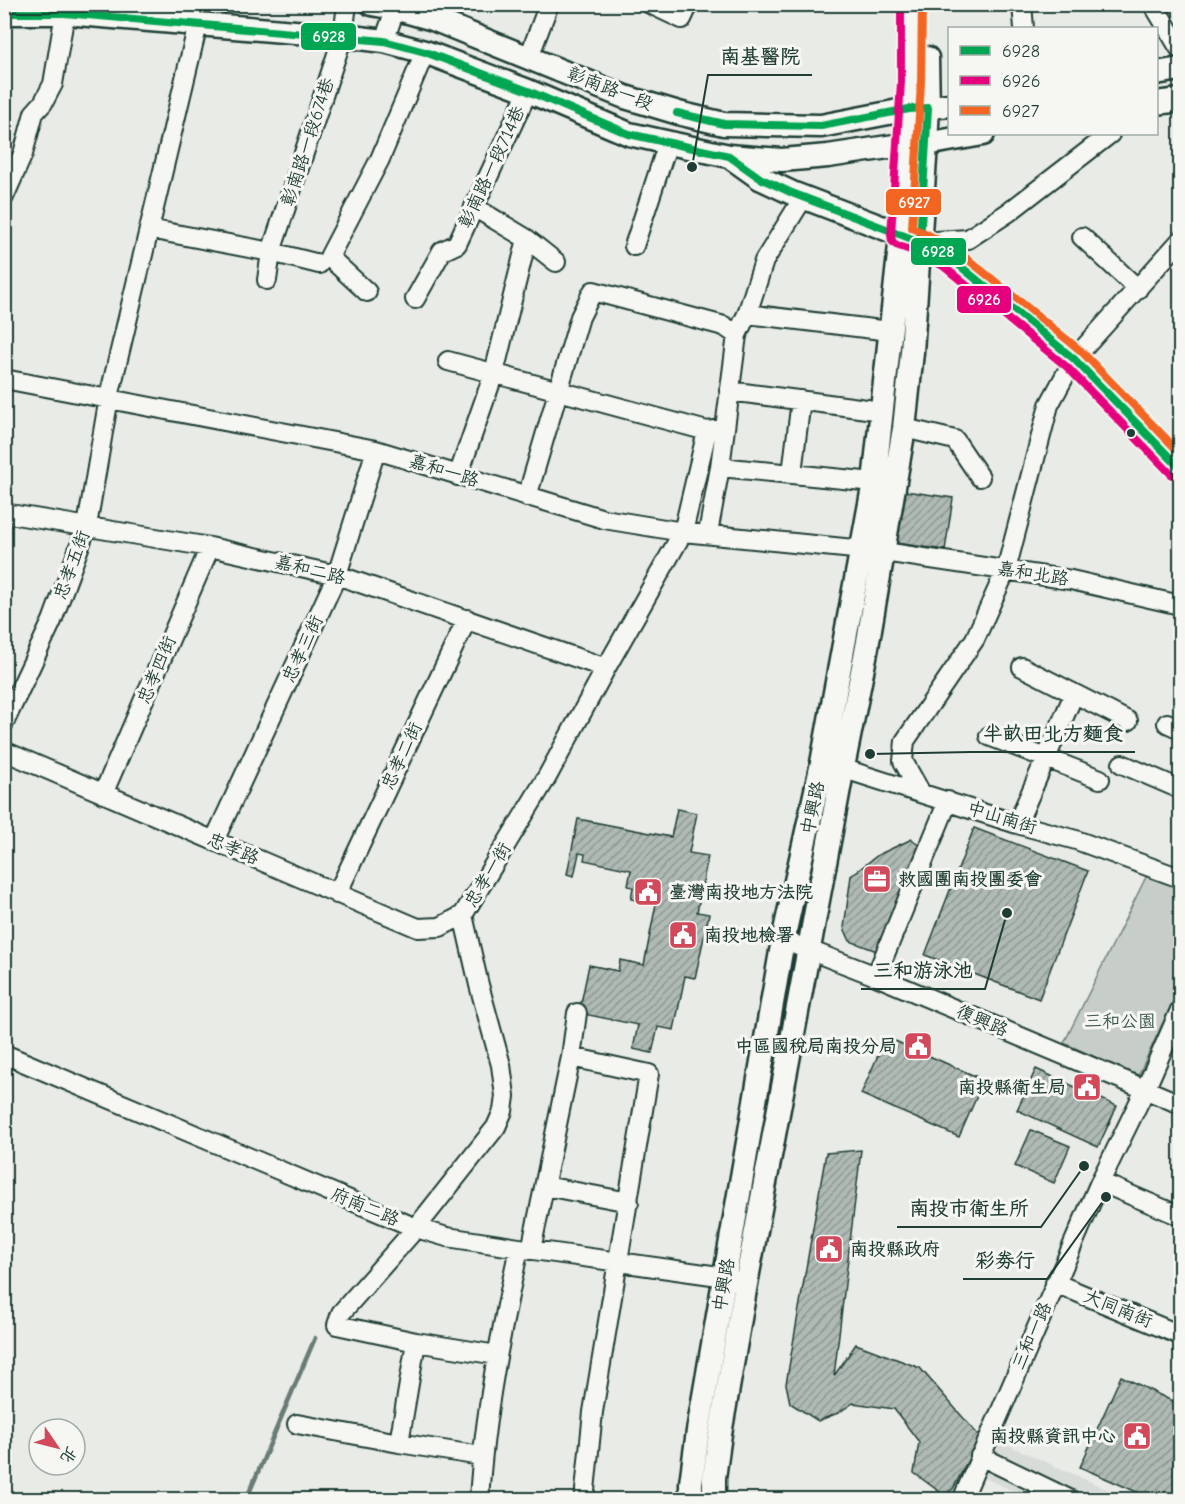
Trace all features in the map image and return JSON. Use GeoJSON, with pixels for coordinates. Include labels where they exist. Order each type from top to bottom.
{"type":"FeatureCollection","features":[{"type":"Feature","properties":{"kind":"main road","name":"彰南路一段"},"geometry":{"type":"LineString","coordinates":[[372,4],[396,6],[433,19],[625,97],[724,124],[820,126],[929,107]]}},
{"type":"Feature","properties":{"kind":"main road","name":"中興路"},"geometry":{"type":"LineString","coordinates":[[912,4],[911,82],[929,107]]}},
{"type":"Feature","properties":{"kind":"main road","name":"中興路"},"geometry":{"type":"LineString","coordinates":[[873,551],[904,428],[910,239],[917,144],[929,107],[928,4]]}},
{"type":"Feature","properties":{"kind":"main road","name":"彰南路一段"},"geometry":{"type":"LineString","coordinates":[[4,13],[64,9],[384,41],[425,52],[528,91],[629,134],[729,156],[782,160],[828,156],[976,135]]}},
{"type":"Feature","properties":{"kind":"main road"},"geometry":{"type":"LineString","coordinates":[[1158,73],[1180,69]]}},
{"type":"Feature","properties":{"kind":"main road"},"geometry":{"type":"LineString","coordinates":[[1158,103],[1180,99]]}},
{"type":"Feature","properties":{"kind":"main road","name":"彰南路一段"},"geometry":{"type":"LineString","coordinates":[[729,156],[760,178],[803,198],[910,239],[949,257],[1074,359],[1180,468]]}},
{"type":"Feature","properties":{"kind":"main road","name":"中興路"},"geometry":{"type":"LineString","coordinates":[[691,1500],[691,1483],[709,1433],[736,1281],[783,940],[867,647],[873,551],[874,482],[890,331],[910,239]]}},
{"type":"Feature","properties":{"kind":"main road","name":"中興路"},"geometry":{"type":"LineString","coordinates":[[736,1281],[809,949],[832,765]]}},
{"type":"Feature","properties":{"kind":"main road","name":"中興路"},"geometry":{"type":"LineString","coordinates":[[709,1433],[714,1500]]}},
{"type":"Feature","properties":{"kind":"street","name":"彰南路一段674巷"},"geometry":{"type":"LineString","coordinates":[[267,280],[272,252],[343,36],[347,4]]}},
{"type":"Feature","properties":{"kind":"street"},"geometry":{"type":"LineString","coordinates":[[529,57],[549,4]]}},
{"type":"Feature","properties":{"kind":"street"},"geometry":{"type":"LineString","coordinates":[[650,4],[682,19],[688,4]]}},
{"type":"Feature","properties":{"kind":"street"},"geometry":{"type":"LineString","coordinates":[[1023,4],[1024,27]]}},
{"type":"Feature","properties":{"kind":"street"},"geometry":{"type":"LineString","coordinates":[[1153,4],[1180,49]]}},
{"type":"Feature","properties":{"kind":"street"},"geometry":{"type":"LineString","coordinates":[[384,41],[396,6]]}},
{"type":"Feature","properties":{"kind":"street"},"geometry":{"type":"LineString","coordinates":[[4,197],[23,154],[34,113],[44,103],[53,84],[64,9]]}},
{"type":"Feature","properties":{"kind":"street","name":"忠孝五街"},"geometry":{"type":"LineString","coordinates":[[4,723],[52,621],[87,526],[109,398],[198,24]]}},
{"type":"Feature","properties":{"kind":"street"},"geometry":{"type":"LineString","coordinates":[[367,292],[329,257],[380,159],[425,52]]}},
{"type":"Feature","properties":{"kind":"street","name":"彰南路一段714巷"},"geometry":{"type":"LineString","coordinates":[[415,299],[442,251],[456,244],[528,91]]}},
{"type":"Feature","properties":{"kind":"street"},"geometry":{"type":"LineString","coordinates":[[910,239],[968,239],[1017,206],[1109,135]]}},
{"type":"Feature","properties":{"kind":"street"},"geometry":{"type":"LineString","coordinates":[[634,246],[668,143]]}},
{"type":"Feature","properties":{"kind":"street"},"geometry":{"type":"LineString","coordinates":[[708,533],[720,467],[715,430],[729,391],[737,335],[747,314],[764,261],[803,198]]}},
{"type":"Feature","properties":{"kind":"street"},"geometry":{"type":"LineString","coordinates":[[474,207],[527,239],[556,262]]}},
{"type":"Feature","properties":{"kind":"street"},"geometry":{"type":"LineString","coordinates":[[149,229],[272,252],[319,264]]}},
{"type":"Feature","properties":{"kind":"street"},"geometry":{"type":"LineString","coordinates":[[1082,237],[1138,289]]}},
{"type":"Feature","properties":{"kind":"street"},"geometry":{"type":"LineString","coordinates":[[458,476],[494,373],[527,239]]}},
{"type":"Feature","properties":{"kind":"street"},"geometry":{"type":"LineString","coordinates":[[921,793],[903,761],[904,741],[975,639],[1006,570],[1049,405],[1074,359],[1180,241]]}},
{"type":"Feature","properties":{"kind":"street"},"geometry":{"type":"LineString","coordinates":[[527,497],[580,317],[593,291],[724,326],[737,335]]}},
{"type":"Feature","properties":{"kind":"street"},"geometry":{"type":"LineString","coordinates":[[747,314],[890,331]]}},
{"type":"Feature","properties":{"kind":"street"},"geometry":{"type":"LineString","coordinates":[[448,360],[715,430]]}},
{"type":"Feature","properties":{"kind":"street","name":"嘉和一路"},"geometry":{"type":"LineString","coordinates":[[4,379],[376,450],[604,519],[683,532],[873,551]]}},
{"type":"Feature","properties":{"kind":"street"},"geometry":{"type":"LineString","coordinates":[[729,391],[882,411]]}},
{"type":"Feature","properties":{"kind":"street"},"geometry":{"type":"LineString","coordinates":[[792,473],[801,400]]}},
{"type":"Feature","properties":{"kind":"street"},"geometry":{"type":"LineString","coordinates":[[904,428],[955,440],[980,477]]}},
{"type":"Feature","properties":{"kind":"street","name":"忠孝一街"},"geometry":{"type":"LineString","coordinates":[[416,1342],[337,1325],[341,1313],[416,1228],[496,1127],[503,1111],[505,1096],[501,1065],[478,984],[463,915],[547,777],[683,532],[715,430]]}},
{"type":"Feature","properties":{"kind":"street","name":"忠孝三街"},"geometry":{"type":"LineString","coordinates":[[214,841],[337,574],[376,450]]}},
{"type":"Feature","properties":{"kind":"street"},"geometry":{"type":"LineString","coordinates":[[720,467],[874,482]]}},
{"type":"Feature","properties":{"kind":"street","name":"嘉和二路"},"geometry":{"type":"LineString","coordinates":[[4,513],[210,547],[337,574],[606,669]]}},
{"type":"Feature","properties":{"kind":"street","name":"忠孝四街"},"geometry":{"type":"LineString","coordinates":[[103,794],[210,547]]}},
{"type":"Feature","properties":{"kind":"street","name":"嘉和北路"},"geometry":{"type":"LineString","coordinates":[[873,551],[1071,580],[1180,605]]}},
{"type":"Feature","properties":{"kind":"street","name":"忠孝二街"},"geometry":{"type":"LineString","coordinates":[[337,894],[466,619]]}},
{"type":"Feature","properties":{"kind":"street"},"geometry":{"type":"LineString","coordinates":[[1022,667],[1128,722]]}},
{"type":"Feature","properties":{"kind":"street"},"geometry":{"type":"LineString","coordinates":[[1017,824],[1074,694]]}},
{"type":"Feature","properties":{"kind":"street"},"geometry":{"type":"LineString","coordinates":[[989,736],[1100,779]]}},
{"type":"Feature","properties":{"kind":"street","name":"忠孝路"},"geometry":{"type":"LineString","coordinates":[[4,751],[418,928],[440,927],[463,915]]}},
{"type":"Feature","properties":{"kind":"street"},"geometry":{"type":"LineString","coordinates":[[1122,764],[1180,789]]}},
{"type":"Feature","properties":{"kind":"street","name":"中山南街"},"geometry":{"type":"LineString","coordinates":[[832,765],[1017,824],[1076,840],[1180,878]]}},
{"type":"Feature","properties":{"kind":"street"},"geometry":{"type":"LineString","coordinates":[[876,976],[948,801]]}},
{"type":"Feature","properties":{"kind":"street","name":"復興路"},"geometry":{"type":"LineString","coordinates":[[783,940],[876,976],[1180,1104]]}},
{"type":"Feature","properties":{"kind":"street","name":"三和一路"},"geometry":{"type":"LineString","coordinates":[[962,1500],[1055,1283],[1180,1010]]}},
{"type":"Feature","properties":{"kind":"street"},"geometry":{"type":"LineString","coordinates":[[479,1500],[481,1455],[497,1354],[544,1186],[571,1057],[577,1012]]}},
{"type":"Feature","properties":{"kind":"street","name":"府南二路"},"geometry":{"type":"LineString","coordinates":[[4,1054],[416,1228],[447,1237],[736,1281]]}},
{"type":"Feature","properties":{"kind":"street"},"geometry":{"type":"LineString","coordinates":[[571,1057],[649,1074],[593,1412],[584,1500]]}},
{"type":"Feature","properties":{"kind":"street"},"geometry":{"type":"LineString","coordinates":[[1100,1182],[1180,1216]]}},
{"type":"Feature","properties":{"kind":"street"},"geometry":{"type":"LineString","coordinates":[[544,1186],[629,1202]]}},
{"type":"Feature","properties":{"kind":"street","name":"大同南街"},"geometry":{"type":"LineString","coordinates":[[1055,1283],[1180,1335]]}},
{"type":"Feature","properties":{"kind":"street"},"geometry":{"type":"LineString","coordinates":[[399,1443],[416,1342],[497,1354]]}},
{"type":"Feature","properties":{"kind":"street"},"geometry":{"type":"LineString","coordinates":[[297,1424],[481,1455]]}},
{"type":"Feature","properties":{"kind":"street"},"geometry":{"type":"LineString","coordinates":[[980,1456],[1071,1500]]}},
{"type":"Feature","properties":{"kind":"shaded area"},"geometry":{"type":"Polygon","coordinates":[[[1001,1442],[1129,1499],[1032,1499],[982,1477],[1001,1442]]]}},
{"type":"Feature","properties":{"kind":"green space","name":"三和公園"},"geometry":{"type":"Polygon","coordinates":[[[1149,871],[1180,883],[1180,986],[1138,1076],[1064,1043],[1149,871]]]}},
{"type":"Feature","properties":{"kind":"building"},"geometry":{"type":"Polygon","coordinates":[[[905,491],[953,498],[945,550],[896,543],[905,491]]]}},
{"type":"Feature","properties":{"kind":"building"},"geometry":{"type":"Polygon","coordinates":[[[677,809],[697,813],[689,853],[708,856],[697,912],[709,914],[695,978],[685,976],[674,1030],[658,1027],[652,1053],[633,1049],[638,1025],[579,1013],[589,965],[618,971],[620,960],[644,965],[656,904],[631,899],[633,887],[628,886],[631,870],[584,860],[585,854],[579,853],[574,876],[567,874],[578,819],[671,837],[677,809]]]}},
{"type":"Feature","properties":{"kind":"building"},"geometry":{"type":"Polygon","coordinates":[[[974,828],[1088,871],[1039,999],[925,955],[974,828]]]}},
{"type":"Feature","properties":{"kind":"building"},"geometry":{"type":"Polygon","coordinates":[[[912,839],[923,850],[882,953],[850,941],[844,928],[851,876],[878,855],[912,839]]]}},
{"type":"Feature","properties":{"kind":"building"},"geometry":{"type":"Polygon","coordinates":[[[886,1037],[984,1080],[959,1137],[861,1094],[886,1037]]]}},
{"type":"Feature","properties":{"kind":"building"},"geometry":{"type":"Polygon","coordinates":[[[1036,1069],[1117,1106],[1098,1147],[1017,1110],[1036,1069]]]}},
{"type":"Feature","properties":{"kind":"building"},"geometry":{"type":"Polygon","coordinates":[[[1031,1130],[1070,1146],[1054,1183],[1015,1166],[1031,1130]]]}},
{"type":"Feature","properties":{"kind":"building","name":"南投縣政府"},"geometry":{"type":"Polygon","coordinates":[[[861,1150],[834,1376],[856,1344],[920,1368],[980,1437],[953,1489],[944,1495],[914,1473],[919,1442],[894,1409],[853,1403],[838,1413],[818,1421],[790,1403],[786,1384],[826,1153],[861,1150]]]}},
{"type":"Feature","properties":{"kind":"building","name":"南投縣資訊中心"},"geometry":{"type":"Polygon","coordinates":[[[1121,1376],[1180,1405],[1180,1500],[1155,1500],[1080,1467],[1121,1376]]]}},
{"type":"Feature","properties":{"kind":"waterway"},"geometry":{"type":"LineString","coordinates":[[246,1500],[315,1338]]}},
{"type":"Feature","properties":{"kind":"transit line","name":"6926"},"geometry":{"type":"LineString","coordinates":[[901,4],[901,82],[892,241],[896,245],[943,266],[1067,367],[1172,475]]}},
{"type":"Feature","properties":{"kind":"transit line","name":"6927"},"geometry":{"type":"LineString","coordinates":[[922,4],[921,83],[912,228],[955,249],[1081,351],[1180,453]]}},
{"type":"Feature","properties":{"kind":"transit line","name":"6928"},"geometry":{"type":"LineString","coordinates":[[4,13],[65,13],[384,41],[425,52],[528,91],[629,134],[729,156],[760,178],[792,193],[920,242],[949,257],[1074,359],[1180,468]]}},
{"type":"Feature","properties":{"kind":"transit line","name":"6928"},"geometry":{"type":"LineString","coordinates":[[677,113],[724,124],[821,126],[909,109],[928,108],[920,242]]}},
{"type":"Feature","properties":{"kind":"place","name":"南基醫院"},"geometry":{"type":"Point","coordinates":[692,167]}},
{"type":"Feature","properties":{"kind":"place","name":"半畝田北方麵食"},"geometry":{"type":"Point","coordinates":[870,754]}},
{"type":"Feature","properties":{"kind":"place","name":"救國團南投團委會"},"geometry":{"type":"Point","coordinates":[877,879]}},
{"type":"Feature","properties":{"kind":"place","name":"臺灣南投地方法院"},"geometry":{"type":"Point","coordinates":[648,892]}},
{"type":"Feature","properties":{"kind":"place","name":"三和游泳池"},"geometry":{"type":"Point","coordinates":[1007,913]}},
{"type":"Feature","properties":{"kind":"place","name":"南投地檢署"},"geometry":{"type":"Point","coordinates":[683,935]}},
{"type":"Feature","properties":{"kind":"place","name":"中區國稅局南投分局"},"geometry":{"type":"Point","coordinates":[918,1046]}},
{"type":"Feature","properties":{"kind":"place","name":"南投縣衛生局"},"geometry":{"type":"Point","coordinates":[1087,1087]}},
{"type":"Feature","properties":{"kind":"place","name":"南投市衛生所"},"geometry":{"type":"Point","coordinates":[1084,1166]}},
{"type":"Feature","properties":{"kind":"place","name":"彩劵行"},"geometry":{"type":"Point","coordinates":[1106,1197]}},
{"type":"Feature","properties":{"kind":"place","name":"南投縣政府"},"geometry":{"type":"Point","coordinates":[829,1249]}},
{"type":"Feature","properties":{"kind":"place","name":"南投縣資訊中心"},"geometry":{"type":"Point","coordinates":[1137,1436]}}]}
